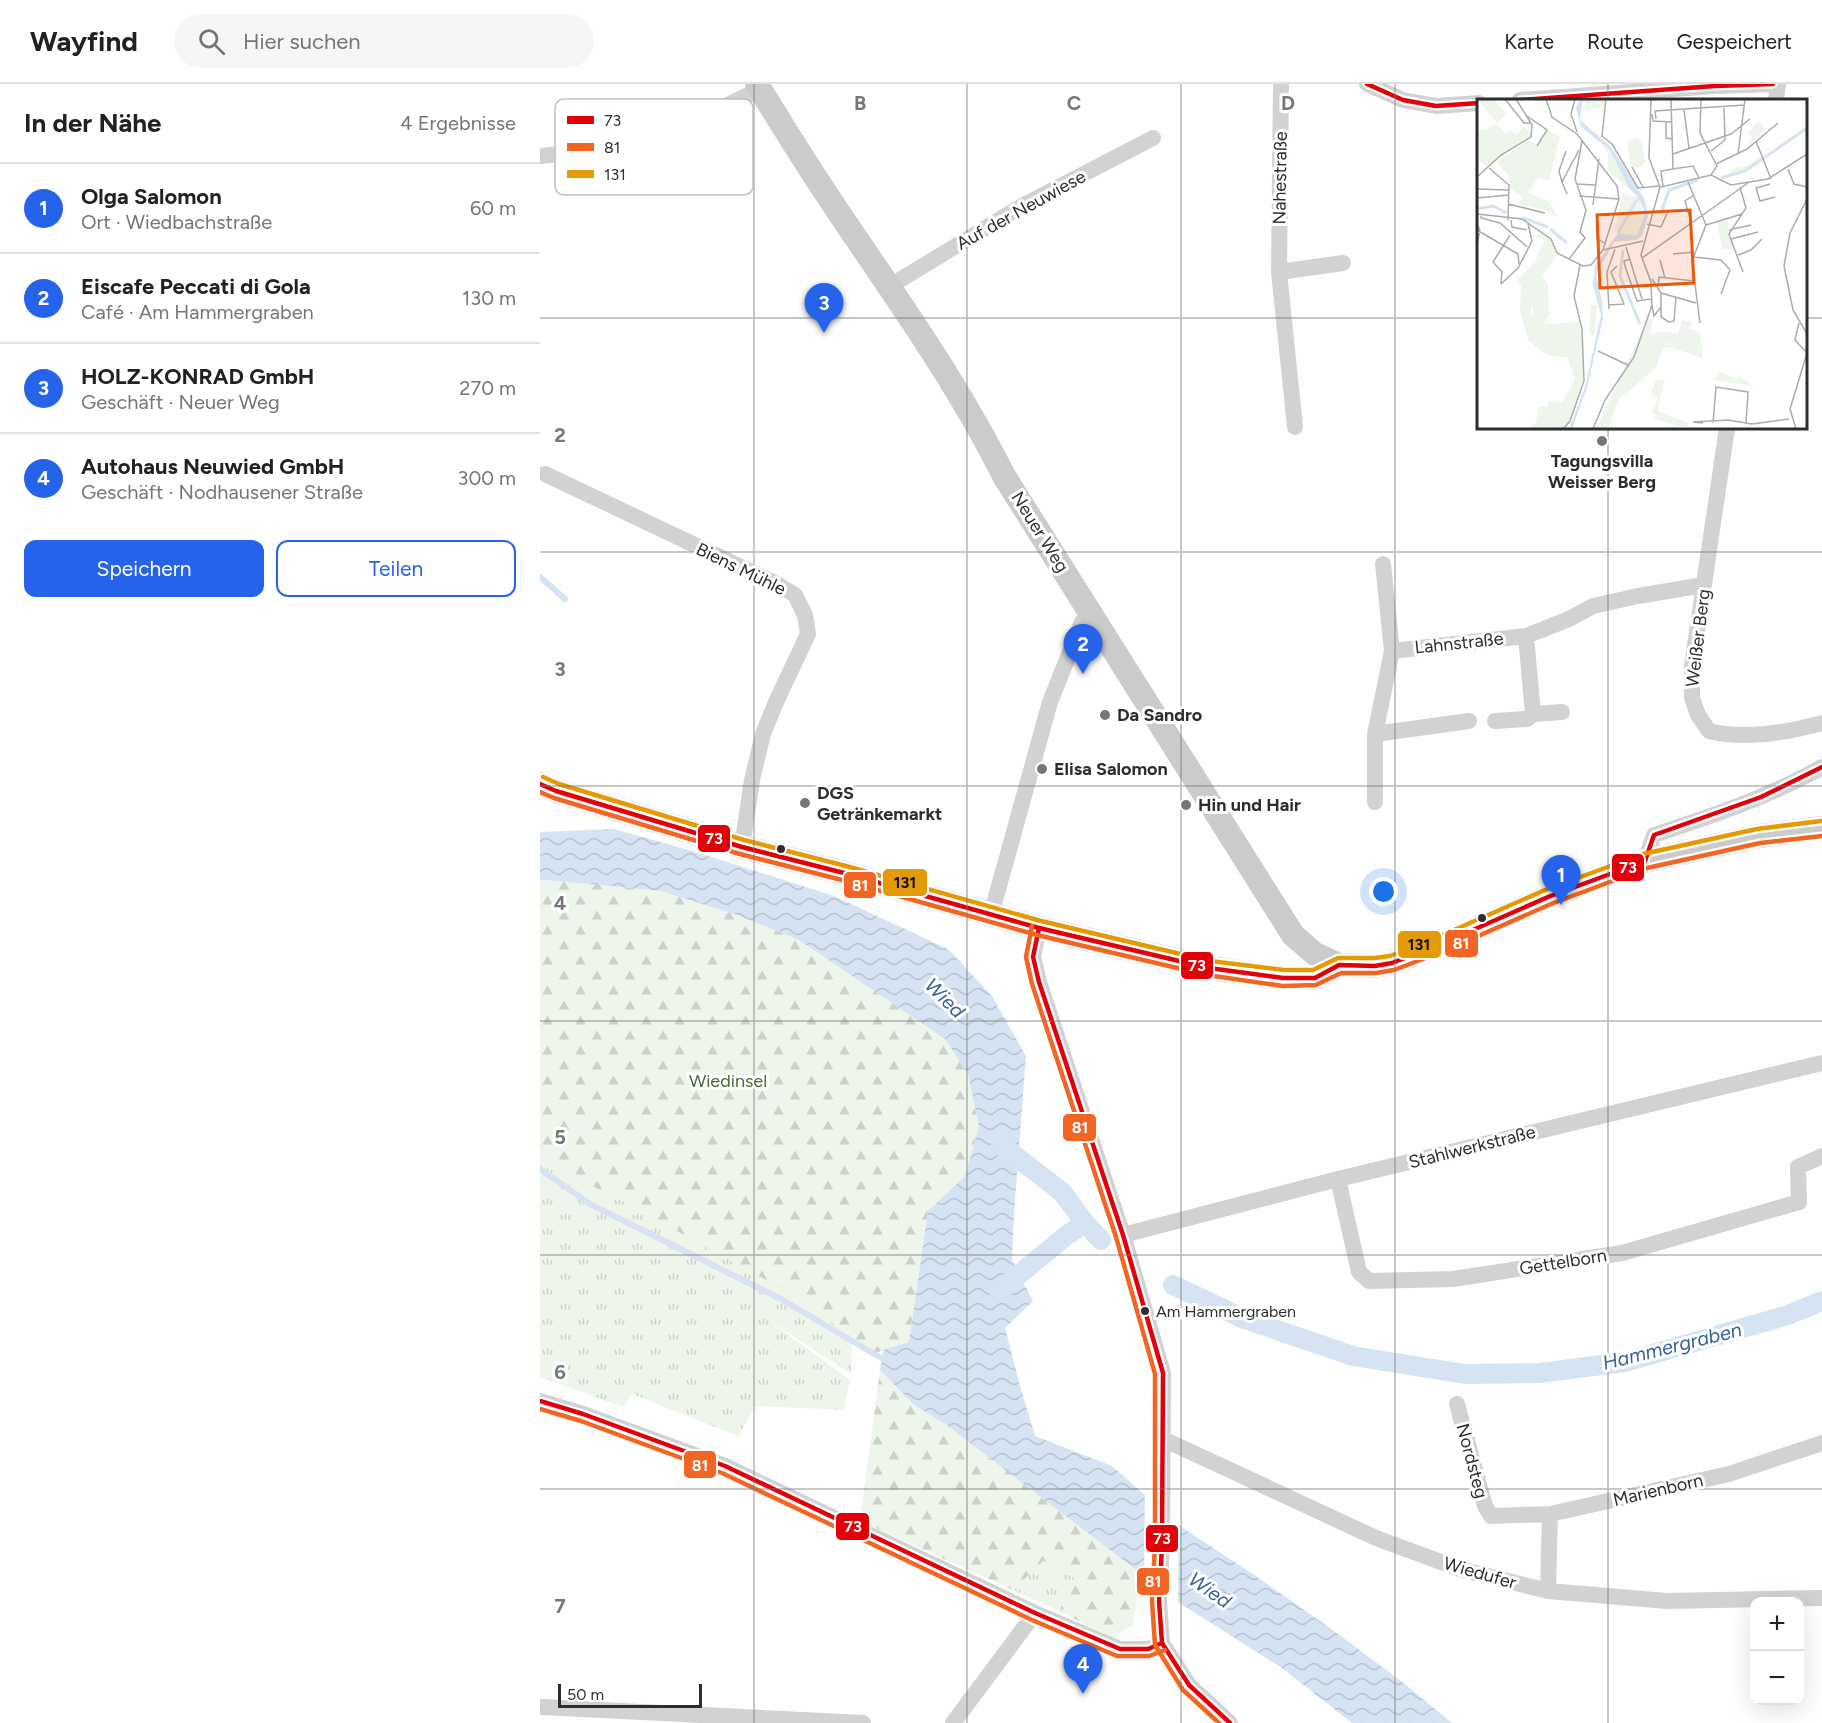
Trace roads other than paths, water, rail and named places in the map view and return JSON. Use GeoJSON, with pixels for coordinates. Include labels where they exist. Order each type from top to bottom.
{"type":"FeatureCollection","features":[{"type":"Feature","properties":{"kind":"main road","name":"Neuer Weg"},"geometry":{"type":"LineString","coordinates":[[758,87],[890,286],[983,434],[1004,476],[1293,935],[1315,954],[1339,965]]}},
{"type":"Feature","properties":{"kind":"main road"},"geometry":{"type":"LineString","coordinates":[[540,784],[556,791],[742,847],[1039,928],[1209,968],[1283,978],[1315,978],[1339,965],[1375,966],[1392,963],[1548,897],[1645,861],[1759,836],[1822,828]]}},
{"type":"Feature","properties":{"kind":"street","name":"Nahestraße"},"geometry":{"type":"LineString","coordinates":[[1281,84],[1279,272],[1295,427]]}},
{"type":"Feature","properties":{"kind":"street"},"geometry":{"type":"LineString","coordinates":[[1367,84],[1403,100],[1436,105],[1477,103]]}},
{"type":"Feature","properties":{"kind":"street"},"geometry":{"type":"LineString","coordinates":[[1534,99],[1773,84]]}},
{"type":"Feature","properties":{"kind":"street"},"geometry":{"type":"LineString","coordinates":[[1776,99],[1778,84]]}},
{"type":"Feature","properties":{"kind":"street"},"geometry":{"type":"LineString","coordinates":[[735,99],[758,87]]}},
{"type":"Feature","properties":{"kind":"street","name":"Auf der Neuwiese"},"geometry":{"type":"LineString","coordinates":[[890,286],[1020,207],[1154,138]]}},
{"type":"Feature","properties":{"kind":"street"},"geometry":{"type":"LineString","coordinates":[[540,156],[555,154]]}},
{"type":"Feature","properties":{"kind":"street"},"geometry":{"type":"LineString","coordinates":[[1279,272],[1343,263]]}},
{"type":"Feature","properties":{"kind":"street","name":"Weißer Berg"},"geometry":{"type":"LineString","coordinates":[[1727,429],[1692,666],[1692,698],[1698,715],[1708,731],[1726,735],[1797,730],[1822,723]]}},
{"type":"Feature","properties":{"kind":"street","name":"Biens Mühle"},"geometry":{"type":"LineString","coordinates":[[545,474],[775,583],[795,596],[805,615],[808,634],[763,734],[752,780],[742,847]]}},
{"type":"Feature","properties":{"kind":"street","name":"Lahnstraße"},"geometry":{"type":"LineString","coordinates":[[1375,802],[1375,734],[1392,651],[1383,564]]}},
{"type":"Feature","properties":{"kind":"street","name":"Lahnstraße"},"geometry":{"type":"LineString","coordinates":[[1392,651],[1526,636],[1569,620],[1593,606],[1704,585]]}},
{"type":"Feature","properties":{"kind":"street"},"geometry":{"type":"LineString","coordinates":[[991,915],[1050,702],[1082,622],[1091,615]]}},
{"type":"Feature","properties":{"kind":"street","name":"Lahnstraße"},"geometry":{"type":"LineString","coordinates":[[1526,636],[1533,714]]}},
{"type":"Feature","properties":{"kind":"street"},"geometry":{"type":"LineString","coordinates":[[1495,721],[1527,719],[1533,714],[1563,712]]}},
{"type":"Feature","properties":{"kind":"street"},"geometry":{"type":"LineString","coordinates":[[1375,734],[1469,721]]}},
{"type":"Feature","properties":{"kind":"street"},"geometry":{"type":"LineString","coordinates":[[1645,861],[1654,835],[1726,812],[1795,782],[1822,767]]}},
{"type":"Feature","properties":{"kind":"street"},"geometry":{"type":"LineString","coordinates":[[1039,928],[1033,957],[1039,982],[1123,1235],[1162,1373],[1163,1439],[1159,1601],[1162,1643],[1189,1685],[1230,1723]]}},
{"type":"Feature","properties":{"kind":"street","name":"Stahlwerkstraße"},"geometry":{"type":"LineString","coordinates":[[1123,1235],[1338,1179],[1822,1063]]}},
{"type":"Feature","properties":{"kind":"street","name":"Gettelborn"},"geometry":{"type":"LineString","coordinates":[[1338,1179],[1359,1272],[1369,1281],[1454,1279],[1622,1253],[1799,1202],[1798,1167],[1822,1156]]}},
{"type":"Feature","properties":{"kind":"street"},"geometry":{"type":"LineString","coordinates":[[540,1401],[583,1414],[725,1466],[1035,1613],[1120,1649],[1148,1648],[1162,1643]]}},
{"type":"Feature","properties":{"kind":"street","name":"Nordsteg"},"geometry":{"type":"LineString","coordinates":[[1457,1404],[1485,1506],[1491,1516]]}},
{"type":"Feature","properties":{"kind":"street","name":"Wiedufer"},"geometry":{"type":"LineString","coordinates":[[1163,1439],[1376,1538],[1460,1569],[1548,1592],[1667,1600],[1822,1598]]}},
{"type":"Feature","properties":{"kind":"street","name":"Marienborn"},"geometry":{"type":"LineString","coordinates":[[1491,1516],[1550,1514],[1729,1474],[1822,1443]]}},
{"type":"Feature","properties":{"kind":"street"},"geometry":{"type":"LineString","coordinates":[[1548,1592],[1550,1514]]}},
{"type":"Feature","properties":{"kind":"street"},"geometry":{"type":"LineString","coordinates":[[953,1723],[1035,1613]]}},
{"type":"Feature","properties":{"kind":"street"},"geometry":{"type":"LineString","coordinates":[[540,1707],[863,1723]]}},
{"type":"Feature","properties":{"kind":"water"},"geometry":{"type":"Polygon","coordinates":[[[614,829],[696,852],[834,896],[948,949],[992,996],[1026,1056],[1012,1260],[1033,1301],[1005,1328],[1035,1436],[1112,1466],[1180,1526],[1330,1628],[1401,1681],[1452,1723],[1352,1723],[1282,1668],[1181,1604],[945,1424],[914,1405],[880,1370],[883,1350],[909,1342],[928,1211],[965,1176],[979,1127],[968,1074],[945,1039],[799,940],[737,915],[661,891],[540,880],[540,832],[614,829]]]}},
{"type":"Feature","properties":{"kind":"waterway"},"geometry":{"type":"LineString","coordinates":[[540,577],[565,599]]}},
{"type":"Feature","properties":{"kind":"waterway","name":"Hammergraben"},"geometry":{"type":"LineString","coordinates":[[1001,1145],[1062,1192],[1101,1240]]}},
{"type":"Feature","properties":{"kind":"waterway","name":"Wied"},"geometry":{"type":"LineString","coordinates":[[540,1169],[590,1204],[781,1299],[888,1362]]}},
{"type":"Feature","properties":{"kind":"waterway"},"geometry":{"type":"LineString","coordinates":[[999,1291],[1085,1223]]}},
{"type":"Feature","properties":{"kind":"waterway","name":"Hammergraben"},"geometry":{"type":"LineString","coordinates":[[1173,1285],[1242,1318],[1353,1356],[1465,1374],[1540,1373],[1625,1362],[1788,1315],[1822,1301]]}},
{"type":"Feature","properties":{"kind":"place","name":"HOLZ-KONRAD GmbH"},"geometry":{"type":"Point","coordinates":[824,333]}},
{"type":"Feature","properties":{"kind":"place","name":"Tagungsvilla Weisser Berg"},"geometry":{"type":"Point","coordinates":[1602,441]}},
{"type":"Feature","properties":{"kind":"place","name":"Eiscafe Peccati di Gola"},"geometry":{"type":"Point","coordinates":[1083,674]}},
{"type":"Feature","properties":{"kind":"place","name":"Da Sandro"},"geometry":{"type":"Point","coordinates":[1105,715]}},
{"type":"Feature","properties":{"kind":"place","name":"Elisa Salomon"},"geometry":{"type":"Point","coordinates":[1042,769]}},
{"type":"Feature","properties":{"kind":"place","name":"DGS Getränkemarkt"},"geometry":{"type":"Point","coordinates":[805,803]}},
{"type":"Feature","properties":{"kind":"place","name":"Hin und Hair"},"geometry":{"type":"Point","coordinates":[1186,805]}},
{"type":"Feature","properties":{"kind":"place","name":"Olga Salomon"},"geometry":{"type":"Point","coordinates":[1561,905]}},
{"type":"Feature","properties":{"kind":"place","name":"Am Hammergraben"},"geometry":{"type":"Point","coordinates":[1145,1311]}},
{"type":"Feature","properties":{"kind":"place","name":"Autohaus Neuwied GmbH"},"geometry":{"type":"Point","coordinates":[1083,1694]}},
{"type":"Feature","properties":{"kind":"park label","name":"Wiedinsel"},"geometry":{"type":"Point","coordinates":[728,1081]}}]}
